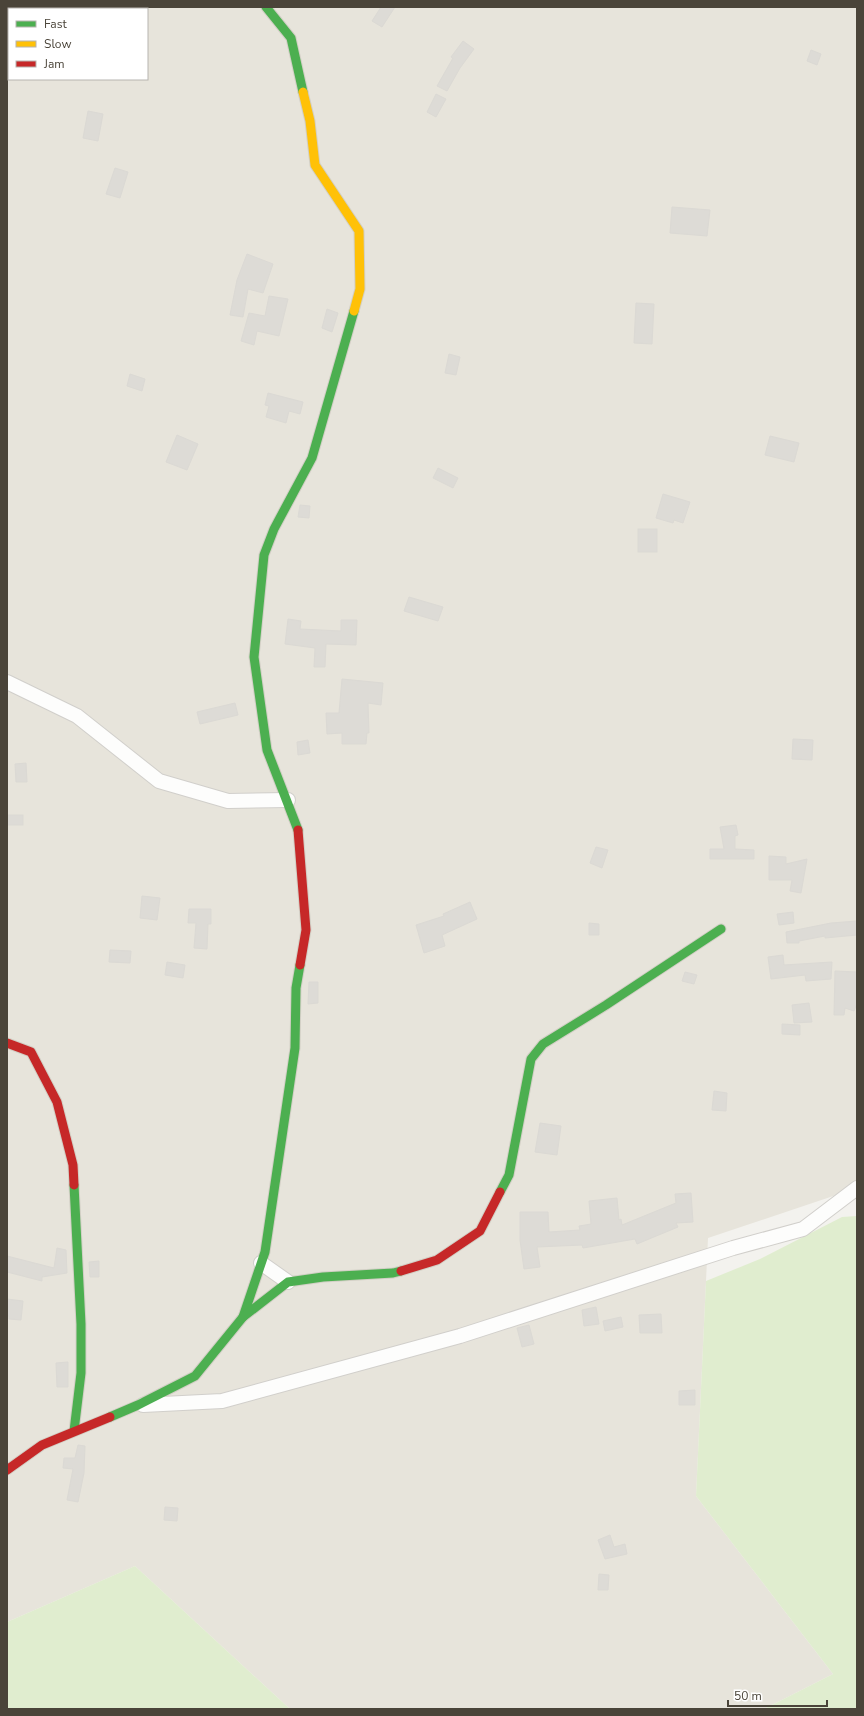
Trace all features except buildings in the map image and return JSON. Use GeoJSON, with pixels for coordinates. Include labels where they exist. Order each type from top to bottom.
{"type":"FeatureCollection","features":[{"type":"Feature","properties":{"kind":"street"},"geometry":{"type":"LineString","coordinates":[[242,1318],[265,1252],[292,1064],[296,988],[306,930],[299,832],[288,800],[267,750],[254,657],[264,555],[274,529],[312,458],[360,289],[359,231],[315,165],[310,121],[291,38],[266,7]]}},
{"type":"Feature","properties":{"kind":"street"},"geometry":{"type":"LineString","coordinates":[[7,682],[77,716],[159,781],[228,801],[288,800]]}},
{"type":"Feature","properties":{"kind":"street"},"geometry":{"type":"LineString","coordinates":[[7,1470],[42,1445],[138,1405],[195,1376],[242,1318],[288,1282],[323,1277],[394,1273],[437,1260],[480,1231],[509,1175],[531,1058],[543,1044],[606,1006],[721,928]]}},
{"type":"Feature","properties":{"kind":"street"},"geometry":{"type":"LineString","coordinates":[[7,1043],[31,1052],[57,1102],[73,1165],[81,1324],[81,1373],[74,1431]]}},
{"type":"Feature","properties":{"kind":"street"},"geometry":{"type":"LineString","coordinates":[[138,1405],[222,1401],[460,1336],[733,1248],[803,1229],[857,1188]]}},
{"type":"Feature","properties":{"kind":"street"},"geometry":{"type":"LineString","coordinates":[[261,1263],[288,1282]]}},
{"type":"Feature","properties":{"kind":"shaded area"},"geometry":{"type":"Polygon","coordinates":[[[7,7],[857,7],[857,1188],[708,1238],[696,1496],[833,1674],[764,1709],[290,1709],[135,1566],[7,1622],[7,7]]]}},
{"type":"Feature","properties":{"kind":"green space"},"geometry":{"type":"Polygon","coordinates":[[[857,1216],[857,1709],[764,1709],[833,1674],[696,1496],[706,1281],[760,1259],[842,1217],[857,1216]]]}},
{"type":"Feature","properties":{"kind":"green space"},"geometry":{"type":"Polygon","coordinates":[[[135,1566],[290,1709],[7,1709],[7,1622],[135,1566]]]}},
{"type":"Feature","properties":{"kind":"traffic: fast"},"geometry":{"type":"LineString","coordinates":[[266,7],[291,38],[303,92]]}},
{"type":"Feature","properties":{"kind":"traffic: fast"},"geometry":{"type":"LineString","coordinates":[[298,830],[267,750],[254,657],[264,555],[274,529],[312,458],[354,311]]}},
{"type":"Feature","properties":{"kind":"traffic: fast"},"geometry":{"type":"LineString","coordinates":[[500,1192],[509,1175],[531,1059],[543,1044],[606,1005],[721,929]]}},
{"type":"Feature","properties":{"kind":"traffic: fast"},"geometry":{"type":"LineString","coordinates":[[243,1317],[265,1252],[295,1048],[296,988],[300,965]]}},
{"type":"Feature","properties":{"kind":"traffic: fast"},"geometry":{"type":"LineString","coordinates":[[74,1185],[81,1324],[81,1373],[74,1431]]}},
{"type":"Feature","properties":{"kind":"traffic: fast"},"geometry":{"type":"LineString","coordinates":[[110,1417],[138,1405],[195,1376],[243,1317],[288,1282],[323,1277],[393,1273],[401,1271]]}},
{"type":"Feature","properties":{"kind":"traffic: slow"},"geometry":{"type":"LineString","coordinates":[[303,92],[310,121],[315,165],[359,231],[360,289],[354,311]]}},
{"type":"Feature","properties":{"kind":"traffic: jam"},"geometry":{"type":"LineString","coordinates":[[298,830],[306,930],[300,965]]}},
{"type":"Feature","properties":{"kind":"traffic: jam"},"geometry":{"type":"LineString","coordinates":[[7,1043],[31,1052],[57,1102],[73,1165],[74,1185]]}},
{"type":"Feature","properties":{"kind":"traffic: jam"},"geometry":{"type":"LineString","coordinates":[[401,1271],[437,1260],[480,1231],[500,1192]]}},
{"type":"Feature","properties":{"kind":"traffic: jam"},"geometry":{"type":"LineString","coordinates":[[7,1470],[42,1445],[110,1417]]}}]}
